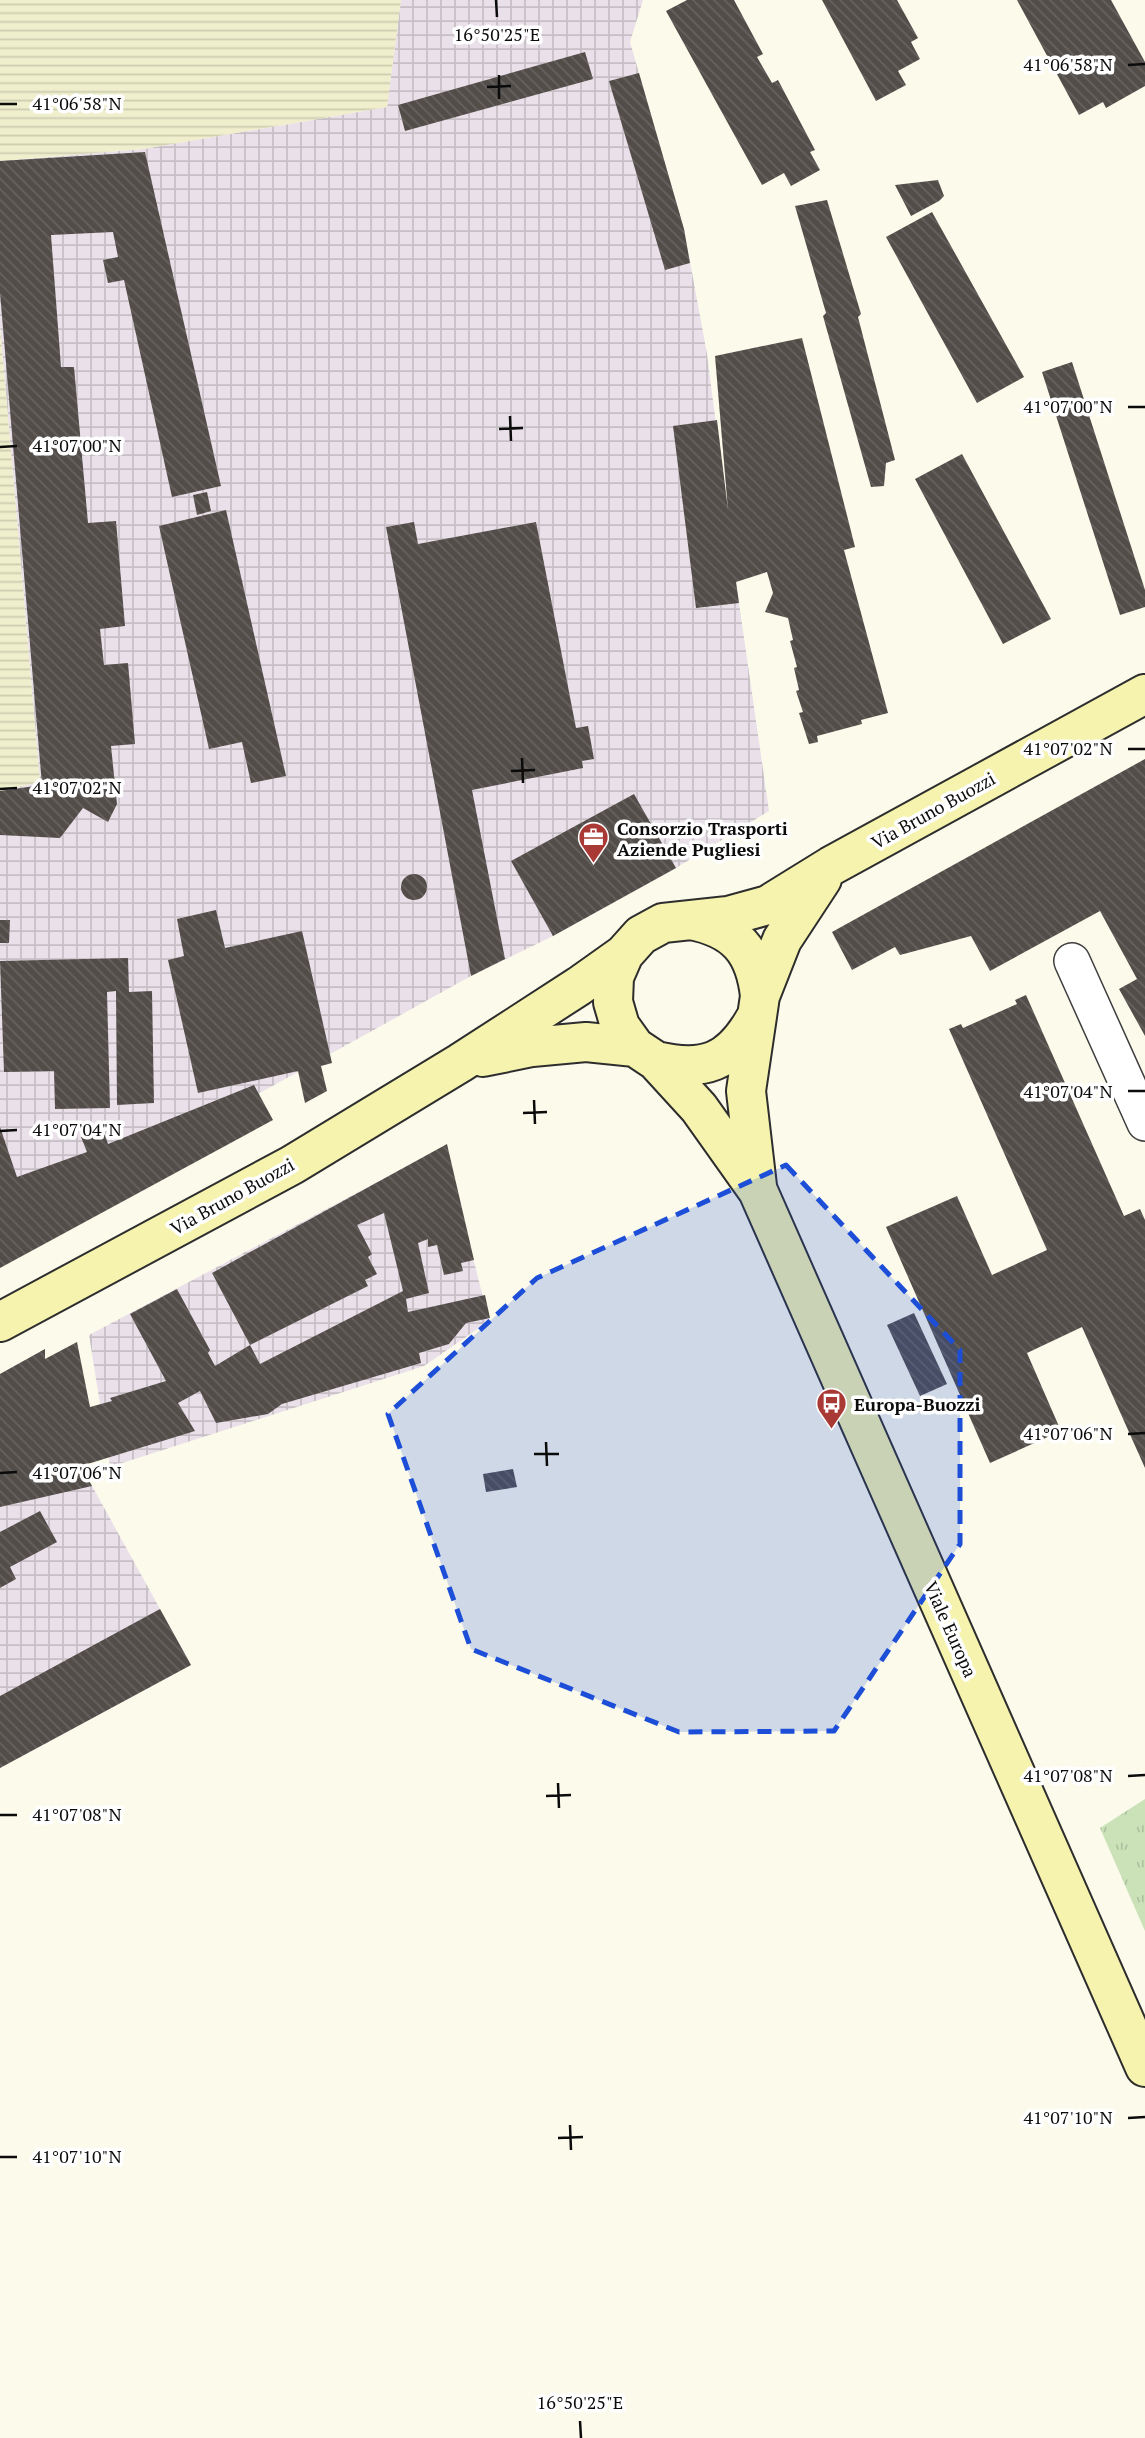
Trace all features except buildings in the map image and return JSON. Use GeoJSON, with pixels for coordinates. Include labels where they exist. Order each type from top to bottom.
{"type":"FeatureCollection","features":[{"type":"Feature","properties":{"kind":"main road","name":"Via Bruno Buozzi"},"geometry":{"type":"LineString","coordinates":[[688,920],[728,916],[768,905],[831,866],[1144,696]]}},
{"type":"Feature","properties":{"kind":"main road"},"geometry":{"type":"LineString","coordinates":[[460,1063],[512,1050],[586,1042],[645,1054],[680,1067],[705,1065],[727,1055],[744,1039],[787,932],[831,866]]}},
{"type":"Feature","properties":{"kind":"main road"},"geometry":{"type":"LineString","coordinates":[[460,1063],[624,954],[641,935],[663,923],[688,920],[711,924],[731,935],[747,952],[757,973],[758,1008],[746,1091],[758,1191]]}},
{"type":"Feature","properties":{"kind":"main road"},"geometry":{"type":"LineString","coordinates":[[624,954],[614,977],[613,1002],[620,1026],[699,1108],[758,1191]]}},
{"type":"Feature","properties":{"kind":"main road","name":"Via Bruno Buozzi"},"geometry":{"type":"LineString","coordinates":[[0,1322],[292,1165],[460,1063]]}},
{"type":"Feature","properties":{"kind":"main road","name":"Viale Europa"},"geometry":{"type":"LineString","coordinates":[[758,1191],[1145,2067]]}},
{"type":"Feature","properties":{"kind":"street"},"geometry":{"type":"LineString","coordinates":[[1072,961],[1145,1122]]}},
{"type":"Feature","properties":{"kind":"highlighted area"},"geometry":{"type":"Polygon","coordinates":[[[786,1165],[960,1350],[960,1544],[834,1731],[679,1732],[471,1649],[388,1414],[537,1278],[786,1165]]]}},
{"type":"Feature","properties":{"kind":"shaded area"},"geometry":{"type":"Polygon","coordinates":[[[401,0],[643,0],[630,42],[684,229],[707,354],[769,811],[676,868],[553,936],[471,976],[0,1237],[0,791],[40,782],[0,326],[0,161],[143,149],[387,107],[401,0]]]}},
{"type":"Feature","properties":{"kind":"shaded area"},"geometry":{"type":"Polygon","coordinates":[[[445,1146],[489,1321],[424,1366],[110,1467],[89,1335],[445,1146]]]}},
{"type":"Feature","properties":{"kind":"shaded area"},"geometry":{"type":"Polygon","coordinates":[[[45,1349],[47,1474],[81,1466],[191,1665],[0,1768],[0,1374],[45,1349]]]}},
{"type":"Feature","properties":{"kind":"green space"},"geometry":{"type":"Polygon","coordinates":[[[0,0],[401,0],[387,107],[143,149],[0,161],[0,0]]]}},
{"type":"Feature","properties":{"kind":"green space"},"geometry":{"type":"Polygon","coordinates":[[[0,326],[40,782],[0,791],[0,326]]]}},
{"type":"Feature","properties":{"kind":"green space"},"geometry":{"type":"Polygon","coordinates":[[[1145,1799],[1145,1931],[1100,1828],[1145,1799]]]}},
{"type":"Feature","properties":{"kind":"place","name":"Consorzio Trasporti Aziende Pugliesi"},"geometry":{"type":"Point","coordinates":[594,865]}},
{"type":"Feature","properties":{"kind":"place","name":"Europa-Buozzi"},"geometry":{"type":"Point","coordinates":[831,1431]}}]}
